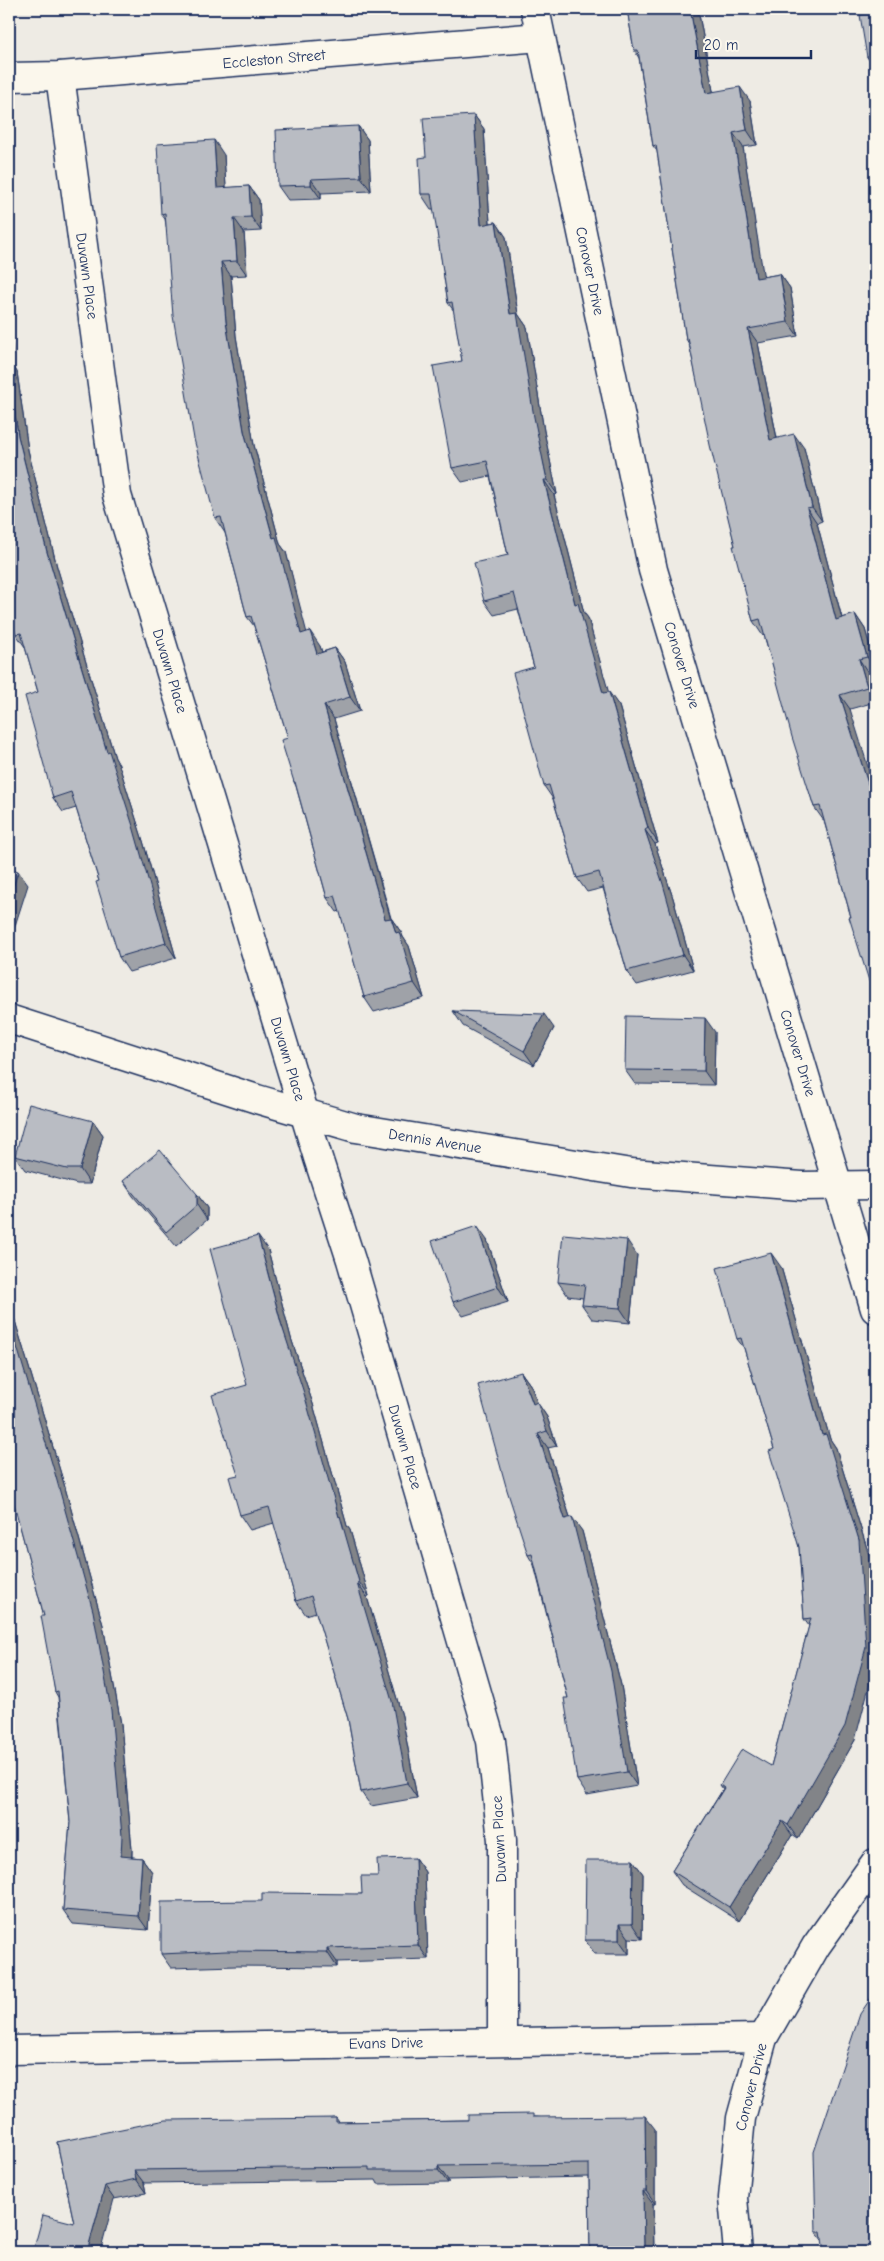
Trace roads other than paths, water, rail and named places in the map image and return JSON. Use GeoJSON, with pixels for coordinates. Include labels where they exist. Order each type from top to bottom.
{"type":"FeatureCollection","features":[{"type":"Feature","properties":{"kind":"street","name":"Conover Drive"},"geometry":{"type":"LineString","coordinates":[[535,9],[653,570],[875,1309]]}},
{"type":"Feature","properties":{"kind":"street","name":"Eccleston Street"},"geometry":{"type":"LineString","coordinates":[[9,77],[60,76],[540,37]]}},
{"type":"Feature","properties":{"kind":"street","name":"Duvawn Place"},"geometry":{"type":"LineString","coordinates":[[60,76],[117,495],[351,1260],[491,1741],[502,1840],[502,2041]]}},
{"type":"Feature","properties":{"kind":"street","name":"Dennis Avenue"},"geometry":{"type":"LineString","coordinates":[[9,1019],[247,1096],[356,1128],[631,1174],[802,1186],[875,1185]]}},
{"type":"Feature","properties":{"kind":"street","name":"Conover Drive"},"geometry":{"type":"LineString","coordinates":[[738,2252],[733,2198],[741,2118],[763,2038],[816,1946],[875,1864]]}},
{"type":"Feature","properties":{"kind":"street","name":"Evans Drive"},"geometry":{"type":"LineString","coordinates":[[9,2050],[763,2038]]}}]}
